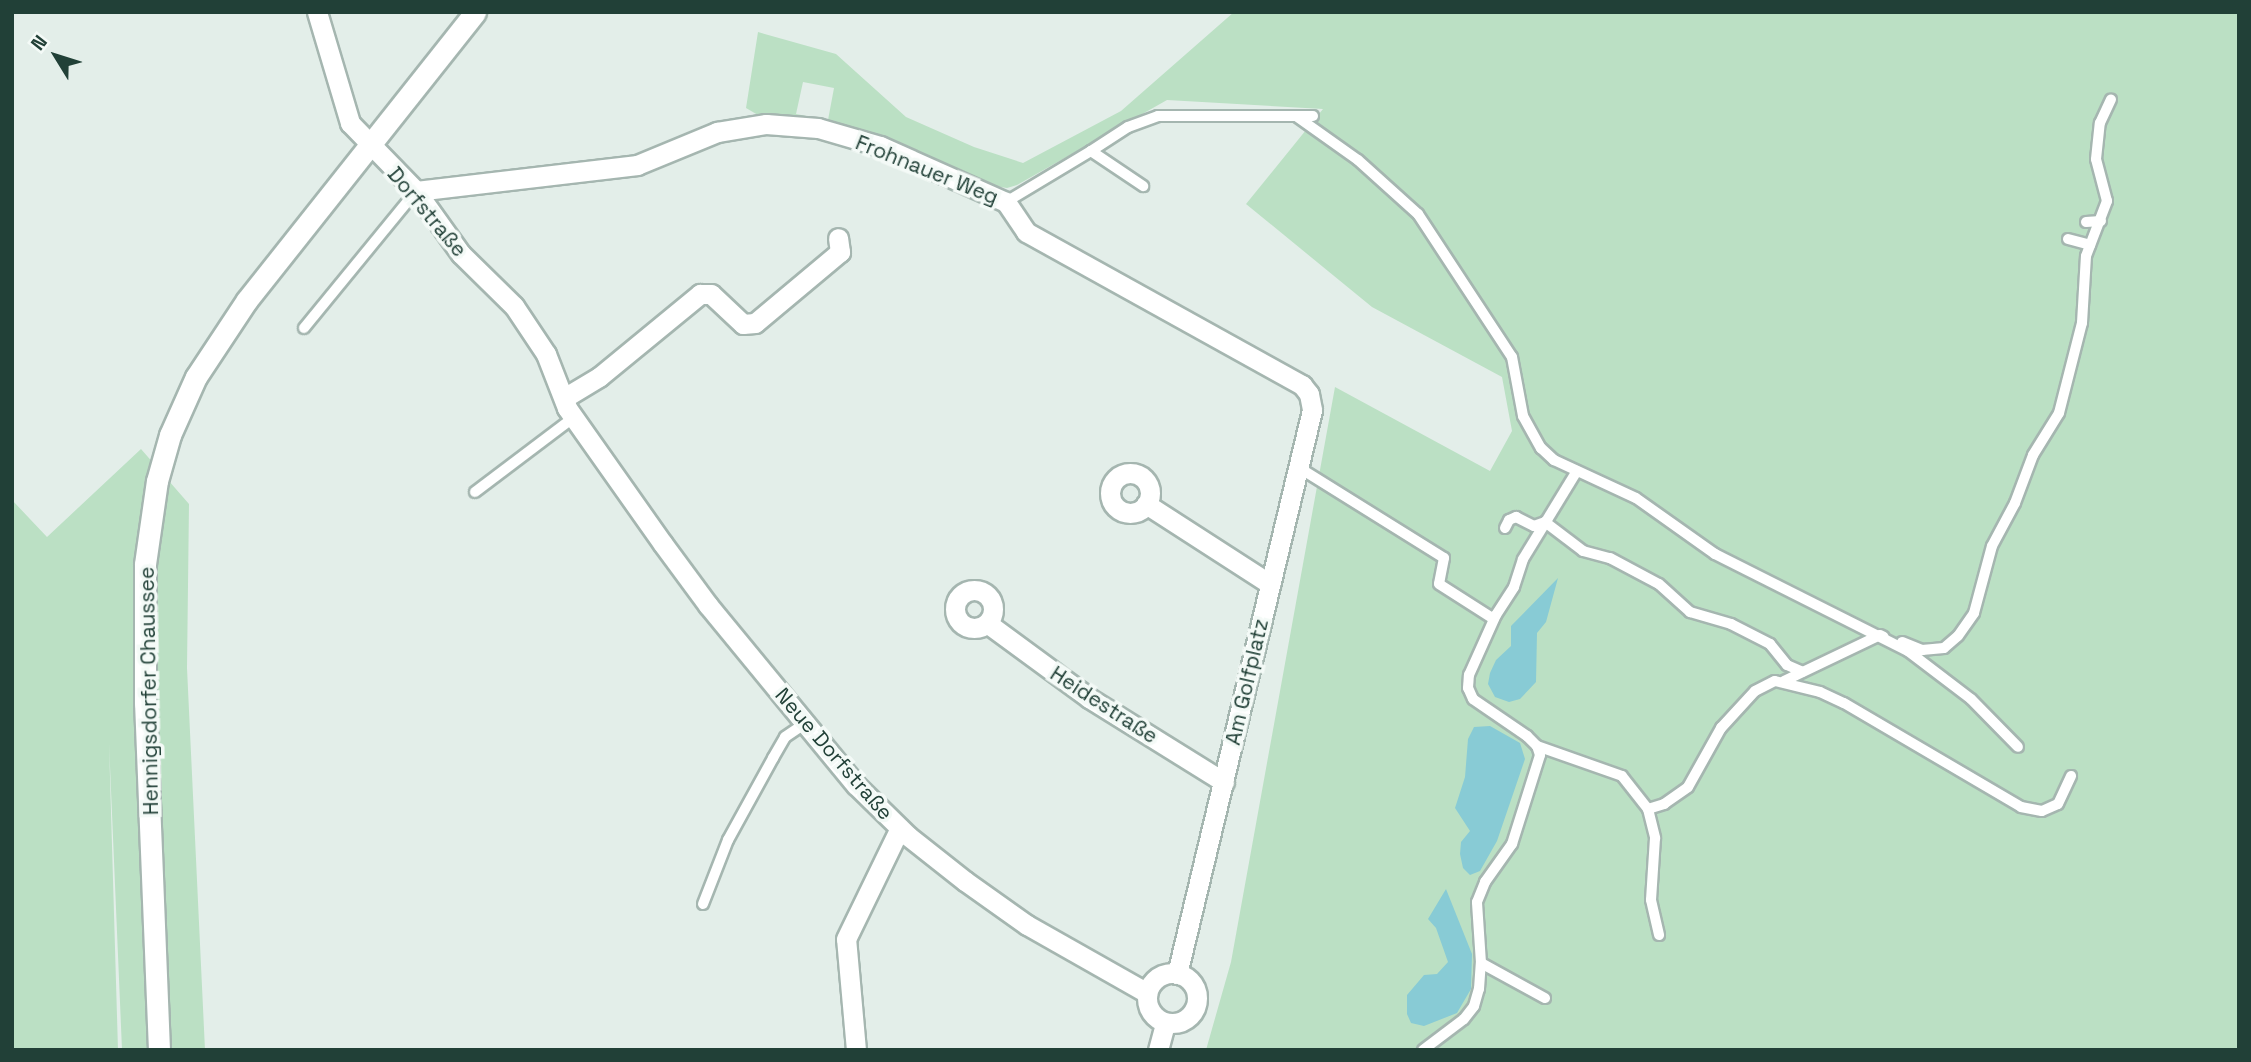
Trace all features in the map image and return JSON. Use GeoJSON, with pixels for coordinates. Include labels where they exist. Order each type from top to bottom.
{"type":"FeatureCollection","features":[{"type":"Feature","properties":{"kind":"main road","name":"Hennigsdorfer Chaussee"},"geometry":{"type":"LineString","coordinates":[[159,1050],[145,676],[145,564],[158,481],[170,435],[195,377],[247,300],[371,147],[475,12]]}},
{"type":"Feature","properties":{"kind":"street","name":"Dorfstraße"},"geometry":{"type":"LineString","coordinates":[[317,12],[350,124],[416,191],[461,254],[514,306],[546,354],[574,417],[663,544]]}},
{"type":"Feature","properties":{"kind":"street","name":"Frohnauer Weg"},"geometry":{"type":"LineString","coordinates":[[416,191],[637,165],[717,132],[766,124],[818,128],[880,146],[1006,202],[1026,232],[1045,244],[1298,382],[1306,390]]}},
{"type":"Feature","properties":{"kind":"street"},"geometry":{"type":"LineString","coordinates":[[564,398],[599,377],[705,292],[711,294],[743,324],[755,323],[840,253],[838,238]]}},
{"type":"Feature","properties":{"kind":"street","name":"Am Golfplatz"},"geometry":{"type":"LineString","coordinates":[[1177,974],[1311,411],[1306,390]]}},
{"type":"Feature","properties":{"kind":"street"},"geometry":{"type":"LineString","coordinates":[[1146,504],[1270,584]]}},
{"type":"Feature","properties":{"kind":"street","name":"Neue Dorfstraße"},"geometry":{"type":"LineString","coordinates":[[663,544],[708,605],[856,785],[900,828],[965,881],[1027,925],[1147,993]]}},
{"type":"Feature","properties":{"kind":"street","name":"Heidestraße"},"geometry":{"type":"LineString","coordinates":[[987,624],[1089,698],[1224,782]]}},
{"type":"Feature","properties":{"kind":"street"},"geometry":{"type":"LineString","coordinates":[[856,1050],[846,939],[900,828]]}},
{"type":"Feature","properties":{"kind":"street"},"geometry":{"type":"LineString","coordinates":[[1177,974],[1192,984],[1196,1004],[1186,1019],[1166,1023],[1151,1013],[1147,993],[1157,978],[1177,974]]}},
{"type":"Feature","properties":{"kind":"street"},"geometry":{"type":"LineString","coordinates":[[1158,1050],[1166,1023]]}},
{"type":"Feature","properties":{"kind":"lane"},"geometry":{"type":"LineString","coordinates":[[1783,681],[1880,635],[1922,650],[1944,648],[1958,636],[1974,613],[1992,546],[2015,503],[2033,455],[2059,413],[2082,323],[2084,270],[2090,245],[2107,201],[2096,159],[2100,123],[2111,99]]}},
{"type":"Feature","properties":{"kind":"lane"},"geometry":{"type":"LineString","coordinates":[[1006,202],[1128,127],[1158,116],[1313,117]]}},
{"type":"Feature","properties":{"kind":"lane"},"geometry":{"type":"LineString","coordinates":[[1296,116],[1358,160],[1418,214],[1512,357],[1520,386],[1523,416],[1541,448],[1554,460],[1636,498],[1715,554],[1908,651],[1971,699],[2018,747]]}},
{"type":"Feature","properties":{"kind":"lane"},"geometry":{"type":"LineString","coordinates":[[1091,151],[1143,186]]}},
{"type":"Feature","properties":{"kind":"lane"},"geometry":{"type":"LineString","coordinates":[[304,328],[416,191]]}},
{"type":"Feature","properties":{"kind":"lane"},"geometry":{"type":"LineString","coordinates":[[2085,222],[2101,221]]}},
{"type":"Feature","properties":{"kind":"lane"},"geometry":{"type":"LineString","coordinates":[[2068,239],[2090,245]]}},
{"type":"Feature","properties":{"kind":"lane"},"geometry":{"type":"LineString","coordinates":[[475,492],[574,417]]}},
{"type":"Feature","properties":{"kind":"lane"},"geometry":{"type":"LineString","coordinates":[[1298,467],[1444,558],[1439,584],[1494,619]]}},
{"type":"Feature","properties":{"kind":"lane"},"geometry":{"type":"LineString","coordinates":[[1577,471],[1523,559],[1514,587],[1494,619],[1474,660],[1468,688],[1473,699],[1527,736],[1537,746],[1622,776],[1648,809],[1654,838],[1651,900],[1659,935]]}},
{"type":"Feature","properties":{"kind":"lane"},"geometry":{"type":"LineString","coordinates":[[1505,528],[1509,520],[1516,517],[1534,526],[1545,522]]}},
{"type":"Feature","properties":{"kind":"lane"},"geometry":{"type":"LineString","coordinates":[[1545,522],[1583,551],[1610,558],[1659,584],[1690,612],[1731,624],[1770,644],[1787,665],[1804,672]]}},
{"type":"Feature","properties":{"kind":"lane"},"geometry":{"type":"LineString","coordinates":[[1648,809],[1664,804],[1688,787],[1709,745],[1755,691],[1775,681],[1783,681],[1844,703],[2021,807],[2042,811],[2058,804],[2071,776]]}},
{"type":"Feature","properties":{"kind":"lane"},"geometry":{"type":"LineString","coordinates":[[703,904],[728,840],[773,758],[785,737],[806,723]]}},
{"type":"Feature","properties":{"kind":"lane"},"geometry":{"type":"LineString","coordinates":[[1423,1050],[1464,1018],[1474,1006],[1479,989],[1480,963],[1477,902],[1485,882],[1512,844],[1518,829],[1538,764],[1537,746]]}},
{"type":"Feature","properties":{"kind":"lane"},"geometry":{"type":"LineString","coordinates":[[1480,963],[1545,998]]}},
{"type":"Feature","properties":{"kind":"green space"},"geometry":{"type":"Polygon","coordinates":[[[1234,12],[2239,12],[2239,1050],[1206,1050],[1231,962],[1335,387],[1490,471],[1512,431],[1502,377],[1372,307],[1246,204],[1323,109],[1167,100],[1017,185],[1007,188],[989,185],[793,117],[758,115],[746,108],[758,32],[836,54],[906,117],[974,147],[1023,163],[1121,111],[1234,12]],[[803,82],[796,114],[828,120],[834,88],[803,82]]]}},
{"type":"Feature","properties":{"kind":"green space"},"geometry":{"type":"Polygon","coordinates":[[[141,449],[189,504],[187,668],[205,1050],[122,1050],[109,743],[118,1050],[12,1050],[12,500],[47,537],[141,449]]]}},
{"type":"Feature","properties":{"kind":"water"},"geometry":{"type":"Polygon","coordinates":[[[1558,578],[1546,622],[1537,633],[1536,682],[1520,699],[1509,702],[1495,697],[1488,684],[1490,673],[1496,660],[1511,646],[1511,626],[1558,578]]]}},
{"type":"Feature","properties":{"kind":"water"},"geometry":{"type":"Polygon","coordinates":[[[1490,726],[1520,743],[1525,759],[1497,841],[1480,871],[1470,875],[1463,868],[1460,854],[1461,842],[1470,831],[1455,808],[1465,777],[1468,739],[1474,727],[1490,726]]]}},
{"type":"Feature","properties":{"kind":"water"},"geometry":{"type":"Polygon","coordinates":[[[1446,889],[1472,954],[1471,989],[1457,1013],[1424,1026],[1411,1023],[1407,1014],[1407,995],[1424,975],[1437,974],[1448,962],[1436,928],[1428,919],[1446,889]]]}}]}
